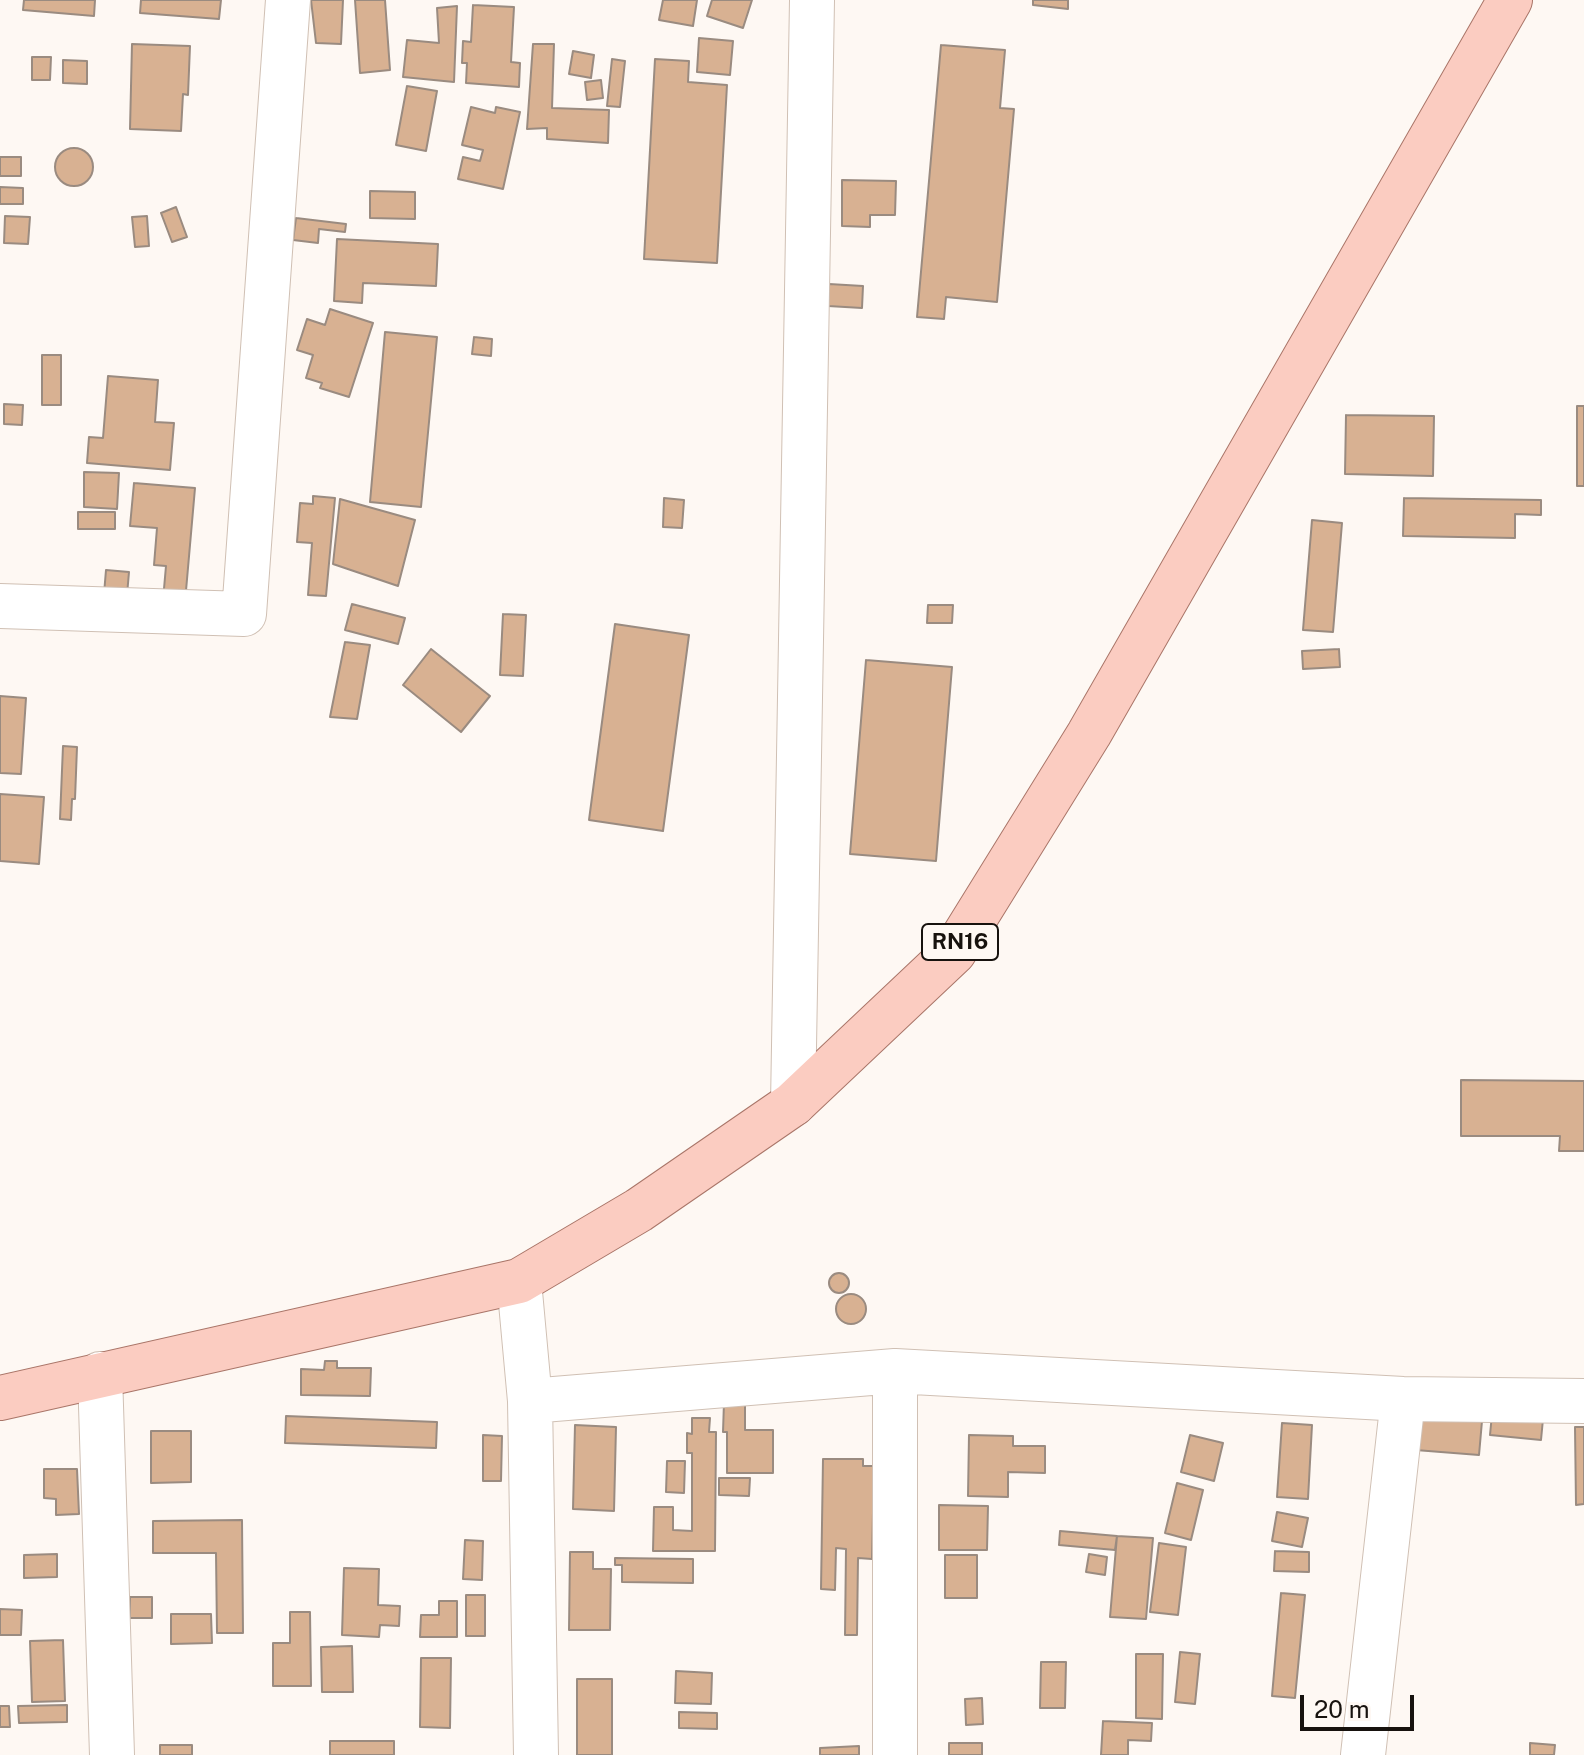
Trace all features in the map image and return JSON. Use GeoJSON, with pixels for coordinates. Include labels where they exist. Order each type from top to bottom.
{"type":"FeatureCollection","features":[{"type":"Feature","properties":{"kind":"main road","name":"RN16"},"geometry":{"type":"LineString","coordinates":[[0,1398],[519,1281],[639,1210],[793,1104],[954,952],[1089,734],[1510,0]]}},
{"type":"Feature","properties":{"kind":"street"},"geometry":{"type":"LineString","coordinates":[[0,606],[244,614],[288,0]]}},
{"type":"Feature","properties":{"kind":"street"},"geometry":{"type":"LineString","coordinates":[[793,1104],[812,0]]}},
{"type":"Feature","properties":{"kind":"street"},"geometry":{"type":"LineString","coordinates":[[519,1281],[530,1401],[536,1755]]}},
{"type":"Feature","properties":{"kind":"street"},"geometry":{"type":"LineString","coordinates":[[530,1401],[895,1371],[1403,1399],[1584,1401]]}},
{"type":"Feature","properties":{"kind":"street"},"geometry":{"type":"LineString","coordinates":[[895,1371],[895,1755]]}},
{"type":"Feature","properties":{"kind":"street"},"geometry":{"type":"LineString","coordinates":[[100,1374],[112,1755]]}},
{"type":"Feature","properties":{"kind":"street"},"geometry":{"type":"LineString","coordinates":[[1363,1755],[1403,1399]]}},
{"type":"Feature","properties":{"kind":"building"},"geometry":{"type":"Polygon","coordinates":[[[24,0],[95,0],[94,16],[23,10],[24,0]]]}},
{"type":"Feature","properties":{"kind":"building"},"geometry":{"type":"Polygon","coordinates":[[[141,0],[221,0],[219,19],[140,13],[141,0]]]}},
{"type":"Feature","properties":{"kind":"building"},"geometry":{"type":"Polygon","coordinates":[[[311,0],[343,0],[341,44],[316,43],[311,0]]]}},
{"type":"Feature","properties":{"kind":"building"},"geometry":{"type":"Polygon","coordinates":[[[355,0],[385,0],[390,70],[360,73],[355,0]]]}},
{"type":"Feature","properties":{"kind":"building"},"geometry":{"type":"Polygon","coordinates":[[[663,0],[697,0],[693,26],[659,20],[663,0]]]}},
{"type":"Feature","properties":{"kind":"building"},"geometry":{"type":"Polygon","coordinates":[[[712,0],[752,0],[743,28],[707,16],[712,0]]]}},
{"type":"Feature","properties":{"kind":"building"},"geometry":{"type":"Polygon","coordinates":[[[1033,0],[1068,0],[1068,9],[1033,5],[1033,0]]]}},
{"type":"Feature","properties":{"kind":"building"},"geometry":{"type":"Polygon","coordinates":[[[473,5],[514,7],[511,62],[520,63],[519,87],[466,83],[467,63],[462,63],[463,41],[471,42],[473,5]]]}},
{"type":"Feature","properties":{"kind":"building"},"geometry":{"type":"Polygon","coordinates":[[[457,6],[454,82],[403,77],[407,40],[439,43],[437,8],[457,6]]]}},
{"type":"Feature","properties":{"kind":"building"},"geometry":{"type":"Polygon","coordinates":[[[699,38],[733,41],[730,75],[697,72],[699,38]]]}},
{"type":"Feature","properties":{"kind":"building"},"geometry":{"type":"Polygon","coordinates":[[[132,44],[190,46],[188,95],[183,94],[181,131],[130,129],[132,44]]]}},
{"type":"Feature","properties":{"kind":"building"},"geometry":{"type":"Polygon","coordinates":[[[533,44],[554,44],[552,108],[609,110],[608,143],[547,139],[547,128],[527,129],[533,44]]]}},
{"type":"Feature","properties":{"kind":"building"},"geometry":{"type":"Polygon","coordinates":[[[941,45],[1005,50],[1000,108],[1014,109],[997,302],[946,297],[944,319],[917,317],[941,45]]]}},
{"type":"Feature","properties":{"kind":"building"},"geometry":{"type":"Polygon","coordinates":[[[573,51],[594,55],[591,78],[569,74],[573,51]]]}},
{"type":"Feature","properties":{"kind":"building"},"geometry":{"type":"Polygon","coordinates":[[[32,57],[51,57],[50,80],[32,80],[32,57]]]}},
{"type":"Feature","properties":{"kind":"building"},"geometry":{"type":"Polygon","coordinates":[[[612,59],[625,61],[620,107],[607,106],[612,59]]]}},
{"type":"Feature","properties":{"kind":"building"},"geometry":{"type":"Polygon","coordinates":[[[655,59],[689,61],[688,82],[727,85],[717,263],[644,259],[655,59]]]}},
{"type":"Feature","properties":{"kind":"building"},"geometry":{"type":"Polygon","coordinates":[[[63,60],[87,61],[87,84],[63,83],[63,60]]]}},
{"type":"Feature","properties":{"kind":"building"},"geometry":{"type":"Polygon","coordinates":[[[601,80],[603,98],[587,100],[585,82],[601,80]]]}},
{"type":"Feature","properties":{"kind":"building"},"geometry":{"type":"Polygon","coordinates":[[[407,86],[437,91],[426,151],[396,145],[407,86]]]}},
{"type":"Feature","properties":{"kind":"building"},"geometry":{"type":"Polygon","coordinates":[[[471,107],[495,113],[496,107],[520,112],[503,189],[458,179],[463,157],[480,161],[483,150],[462,145],[471,107]]]}},
{"type":"Feature","properties":{"kind":"building"},"geometry":{"type":"Polygon","coordinates":[[[74,148],[87,154],[93,167],[87,180],[74,186],[61,180],[55,167],[61,154],[74,148]]]}},
{"type":"Feature","properties":{"kind":"building"},"geometry":{"type":"Polygon","coordinates":[[[0,157],[21,157],[21,176],[0,176],[0,157]]]}},
{"type":"Feature","properties":{"kind":"building"},"geometry":{"type":"Polygon","coordinates":[[[842,180],[896,181],[895,215],[870,215],[870,227],[842,226],[842,180]]]}},
{"type":"Feature","properties":{"kind":"building"},"geometry":{"type":"Polygon","coordinates":[[[0,187],[23,188],[23,204],[0,204],[0,187]]]}},
{"type":"Feature","properties":{"kind":"building"},"geometry":{"type":"Polygon","coordinates":[[[370,191],[415,192],[415,219],[370,218],[370,191]]]}},
{"type":"Feature","properties":{"kind":"building"},"geometry":{"type":"Polygon","coordinates":[[[176,207],[187,237],[172,242],[161,213],[176,207]]]}},
{"type":"Feature","properties":{"kind":"building"},"geometry":{"type":"Polygon","coordinates":[[[5,216],[30,217],[28,244],[4,243],[5,216]]]}},
{"type":"Feature","properties":{"kind":"building"},"geometry":{"type":"Polygon","coordinates":[[[147,216],[149,246],[135,247],[132,217],[147,216]]]}},
{"type":"Feature","properties":{"kind":"building"},"geometry":{"type":"Polygon","coordinates":[[[296,218],[346,224],[345,232],[319,229],[318,243],[293,240],[296,218]]]}},
{"type":"Feature","properties":{"kind":"building"},"geometry":{"type":"Polygon","coordinates":[[[337,239],[438,244],[436,286],[363,283],[362,303],[334,301],[337,239]]]}},
{"type":"Feature","properties":{"kind":"building"},"geometry":{"type":"Polygon","coordinates":[[[829,284],[863,286],[862,308],[828,306],[829,284]]]}},
{"type":"Feature","properties":{"kind":"building"},"geometry":{"type":"Polygon","coordinates":[[[330,309],[373,323],[349,397],[320,388],[322,383],[306,378],[313,355],[297,350],[307,319],[325,325],[330,309]]]}},
{"type":"Feature","properties":{"kind":"building"},"geometry":{"type":"Polygon","coordinates":[[[385,332],[437,337],[421,507],[370,502],[385,332]]]}},
{"type":"Feature","properties":{"kind":"building"},"geometry":{"type":"Polygon","coordinates":[[[474,337],[492,339],[491,356],[472,354],[474,337]]]}},
{"type":"Feature","properties":{"kind":"building"},"geometry":{"type":"Polygon","coordinates":[[[42,355],[61,355],[61,405],[42,405],[42,355]]]}},
{"type":"Feature","properties":{"kind":"building"},"geometry":{"type":"Polygon","coordinates":[[[108,376],[158,380],[155,422],[174,423],[170,470],[87,463],[89,437],[103,438],[108,376]]]}},
{"type":"Feature","properties":{"kind":"building"},"geometry":{"type":"Polygon","coordinates":[[[4,404],[23,405],[22,425],[4,424],[4,404]]]}},
{"type":"Feature","properties":{"kind":"building"},"geometry":{"type":"Polygon","coordinates":[[[1577,406],[1584,406],[1584,486],[1577,486],[1577,406]]]}},
{"type":"Feature","properties":{"kind":"building"},"geometry":{"type":"Polygon","coordinates":[[[1346,415],[1434,416],[1433,476],[1345,474],[1346,415]]]}},
{"type":"Feature","properties":{"kind":"building"},"geometry":{"type":"Polygon","coordinates":[[[84,472],[119,473],[117,509],[84,507],[84,472]]]}},
{"type":"Feature","properties":{"kind":"building"},"geometry":{"type":"Polygon","coordinates":[[[134,483],[195,488],[185,602],[163,600],[166,566],[154,565],[157,528],[130,526],[134,483]]]}},
{"type":"Feature","properties":{"kind":"building"},"geometry":{"type":"Polygon","coordinates":[[[313,496],[335,498],[326,596],[308,595],[312,543],[297,542],[300,503],[313,504],[313,496]]]}},
{"type":"Feature","properties":{"kind":"building"},"geometry":{"type":"Polygon","coordinates":[[[664,498],[684,500],[682,528],[663,527],[664,498]]]}},
{"type":"Feature","properties":{"kind":"building"},"geometry":{"type":"Polygon","coordinates":[[[1404,498],[1541,500],[1541,515],[1515,514],[1515,538],[1403,536],[1404,498]]]}},
{"type":"Feature","properties":{"kind":"building"},"geometry":{"type":"Polygon","coordinates":[[[340,499],[415,520],[398,586],[333,564],[340,499]]]}},
{"type":"Feature","properties":{"kind":"building"},"geometry":{"type":"Polygon","coordinates":[[[78,512],[115,512],[115,529],[78,529],[78,512]]]}},
{"type":"Feature","properties":{"kind":"building"},"geometry":{"type":"Polygon","coordinates":[[[1312,520],[1342,523],[1333,632],[1303,630],[1312,520]]]}},
{"type":"Feature","properties":{"kind":"building"},"geometry":{"type":"Polygon","coordinates":[[[106,570],[129,572],[127,595],[104,594],[106,570]]]}},
{"type":"Feature","properties":{"kind":"building"},"geometry":{"type":"Polygon","coordinates":[[[352,604],[405,618],[398,644],[345,630],[352,604]]]}},
{"type":"Feature","properties":{"kind":"building"},"geometry":{"type":"Polygon","coordinates":[[[928,605],[953,605],[952,623],[927,623],[928,605]]]}},
{"type":"Feature","properties":{"kind":"building"},"geometry":{"type":"Polygon","coordinates":[[[503,614],[526,615],[523,676],[500,675],[503,614]]]}},
{"type":"Feature","properties":{"kind":"building"},"geometry":{"type":"Polygon","coordinates":[[[615,624],[689,635],[663,831],[589,820],[615,624]]]}},
{"type":"Feature","properties":{"kind":"building"},"geometry":{"type":"Polygon","coordinates":[[[345,642],[370,645],[357,719],[330,717],[345,642]]]}},
{"type":"Feature","properties":{"kind":"building"},"geometry":{"type":"Polygon","coordinates":[[[431,649],[490,696],[461,732],[403,685],[431,649]]]}},
{"type":"Feature","properties":{"kind":"building"},"geometry":{"type":"Polygon","coordinates":[[[1339,649],[1340,667],[1303,669],[1302,651],[1339,649]]]}},
{"type":"Feature","properties":{"kind":"building"},"geometry":{"type":"Polygon","coordinates":[[[866,660],[952,667],[936,861],[850,854],[866,660]]]}},
{"type":"Feature","properties":{"kind":"building"},"geometry":{"type":"Polygon","coordinates":[[[0,696],[26,698],[21,774],[0,773],[0,696]]]}},
{"type":"Feature","properties":{"kind":"building"},"geometry":{"type":"Polygon","coordinates":[[[63,746],[77,747],[71,820],[60,819],[63,746]]]}},
{"type":"Feature","properties":{"kind":"building"},"geometry":{"type":"Polygon","coordinates":[[[0,794],[44,797],[39,864],[0,861],[0,794]]]}},
{"type":"Feature","properties":{"kind":"building"},"geometry":{"type":"Polygon","coordinates":[[[1461,1080],[1584,1081],[1584,1151],[1559,1151],[1560,1136],[1461,1136],[1461,1080]]]}},
{"type":"Feature","properties":{"kind":"building"},"geometry":{"type":"Polygon","coordinates":[[[839,1273],[846,1276],[849,1283],[846,1290],[839,1293],[832,1290],[829,1283],[832,1276],[839,1273]]]}},
{"type":"Feature","properties":{"kind":"building"},"geometry":{"type":"Polygon","coordinates":[[[851,1294],[862,1298],[866,1309],[862,1320],[851,1324],[840,1320],[836,1309],[840,1298],[851,1294]]]}},
{"type":"Feature","properties":{"kind":"building"},"geometry":{"type":"Polygon","coordinates":[[[325,1361],[337,1361],[337,1368],[371,1368],[370,1396],[301,1395],[301,1369],[324,1370],[325,1361]]]}},
{"type":"Feature","properties":{"kind":"building"},"geometry":{"type":"Polygon","coordinates":[[[724,1402],[745,1402],[745,1430],[773,1430],[773,1473],[727,1473],[724,1402]]]}},
{"type":"Feature","properties":{"kind":"building"},"geometry":{"type":"Polygon","coordinates":[[[1393,1414],[1482,1421],[1479,1455],[1390,1448],[1393,1414]]]}},
{"type":"Feature","properties":{"kind":"building"},"geometry":{"type":"Polygon","coordinates":[[[1492,1414],[1543,1419],[1541,1440],[1490,1435],[1492,1414]]]}},
{"type":"Feature","properties":{"kind":"building"},"geometry":{"type":"Polygon","coordinates":[[[286,1416],[437,1422],[436,1448],[285,1443],[286,1416]]]}},
{"type":"Feature","properties":{"kind":"building"},"geometry":{"type":"Polygon","coordinates":[[[692,1418],[710,1418],[709,1432],[716,1432],[715,1551],[653,1551],[654,1507],[673,1507],[673,1530],[692,1531],[692,1453],[687,1453],[687,1433],[692,1434],[692,1418]]]}},
{"type":"Feature","properties":{"kind":"building"},"geometry":{"type":"Polygon","coordinates":[[[1282,1423],[1312,1425],[1308,1499],[1277,1497],[1282,1423]]]}},
{"type":"Feature","properties":{"kind":"building"},"geometry":{"type":"Polygon","coordinates":[[[575,1425],[616,1427],[614,1511],[573,1509],[575,1425]]]}},
{"type":"Feature","properties":{"kind":"building"},"geometry":{"type":"Polygon","coordinates":[[[1575,1427],[1584,1427],[1584,1504],[1576,1505],[1575,1427]]]}},
{"type":"Feature","properties":{"kind":"building"},"geometry":{"type":"Polygon","coordinates":[[[151,1431],[191,1431],[191,1482],[151,1483],[151,1431]]]}},
{"type":"Feature","properties":{"kind":"building"},"geometry":{"type":"Polygon","coordinates":[[[483,1435],[502,1436],[501,1481],[483,1481],[483,1435]]]}},
{"type":"Feature","properties":{"kind":"building"},"geometry":{"type":"Polygon","coordinates":[[[969,1435],[1013,1436],[1013,1446],[1045,1446],[1045,1473],[1008,1472],[1008,1497],[968,1496],[969,1435]]]}},
{"type":"Feature","properties":{"kind":"building"},"geometry":{"type":"Polygon","coordinates":[[[1190,1435],[1223,1443],[1214,1481],[1181,1472],[1190,1435]]]}},
{"type":"Feature","properties":{"kind":"building"},"geometry":{"type":"Polygon","coordinates":[[[823,1459],[863,1459],[863,1466],[874,1466],[872,1559],[858,1558],[857,1635],[845,1635],[846,1549],[836,1548],[835,1590],[821,1589],[823,1459]]]}},
{"type":"Feature","properties":{"kind":"building"},"geometry":{"type":"Polygon","coordinates":[[[667,1461],[685,1461],[684,1493],[666,1492],[667,1461]]]}},
{"type":"Feature","properties":{"kind":"building"},"geometry":{"type":"Polygon","coordinates":[[[44,1469],[77,1469],[79,1514],[56,1515],[56,1499],[44,1498],[44,1469]]]}},
{"type":"Feature","properties":{"kind":"building"},"geometry":{"type":"Polygon","coordinates":[[[719,1478],[750,1478],[749,1496],[719,1495],[719,1478]]]}},
{"type":"Feature","properties":{"kind":"building"},"geometry":{"type":"Polygon","coordinates":[[[1177,1483],[1203,1490],[1191,1540],[1165,1533],[1177,1483]]]}},
{"type":"Feature","properties":{"kind":"building"},"geometry":{"type":"Polygon","coordinates":[[[939,1505],[988,1506],[987,1550],[939,1550],[939,1505]]]}},
{"type":"Feature","properties":{"kind":"building"},"geometry":{"type":"Polygon","coordinates":[[[1277,1512],[1308,1518],[1302,1547],[1272,1541],[1277,1512]]]}},
{"type":"Feature","properties":{"kind":"building"},"geometry":{"type":"Polygon","coordinates":[[[242,1520],[243,1633],[217,1633],[216,1553],[153,1553],[153,1521],[242,1520]]]}},
{"type":"Feature","properties":{"kind":"building"},"geometry":{"type":"Polygon","coordinates":[[[1060,1531],[1117,1536],[1115,1550],[1059,1545],[1060,1531]]]}},
{"type":"Feature","properties":{"kind":"building"},"geometry":{"type":"Polygon","coordinates":[[[1117,1536],[1153,1538],[1146,1619],[1110,1617],[1117,1536]]]}},
{"type":"Feature","properties":{"kind":"building"},"geometry":{"type":"Polygon","coordinates":[[[465,1540],[483,1541],[482,1580],[463,1579],[465,1540]]]}},
{"type":"Feature","properties":{"kind":"building"},"geometry":{"type":"Polygon","coordinates":[[[1159,1543],[1186,1547],[1178,1615],[1150,1612],[1159,1543]]]}},
{"type":"Feature","properties":{"kind":"building"},"geometry":{"type":"Polygon","coordinates":[[[1275,1551],[1309,1552],[1309,1572],[1274,1571],[1275,1551]]]}},
{"type":"Feature","properties":{"kind":"building"},"geometry":{"type":"Polygon","coordinates":[[[570,1552],[593,1552],[593,1569],[611,1569],[610,1630],[569,1630],[570,1552]]]}},
{"type":"Feature","properties":{"kind":"building"},"geometry":{"type":"Polygon","coordinates":[[[57,1554],[57,1577],[24,1578],[24,1555],[57,1554]]]}},
{"type":"Feature","properties":{"kind":"building"},"geometry":{"type":"Polygon","coordinates":[[[1089,1554],[1107,1557],[1105,1575],[1086,1572],[1089,1554]]]}},
{"type":"Feature","properties":{"kind":"building"},"geometry":{"type":"Polygon","coordinates":[[[945,1555],[977,1555],[977,1598],[945,1598],[945,1555]]]}},
{"type":"Feature","properties":{"kind":"building"},"geometry":{"type":"Polygon","coordinates":[[[615,1558],[693,1559],[693,1583],[622,1582],[622,1565],[615,1565],[615,1558]]]}},
{"type":"Feature","properties":{"kind":"building"},"geometry":{"type":"Polygon","coordinates":[[[344,1568],[379,1569],[378,1605],[400,1606],[399,1626],[380,1625],[379,1637],[342,1635],[344,1568]]]}},
{"type":"Feature","properties":{"kind":"building"},"geometry":{"type":"Polygon","coordinates":[[[1281,1593],[1305,1595],[1295,1698],[1272,1696],[1281,1593]]]}},
{"type":"Feature","properties":{"kind":"building"},"geometry":{"type":"Polygon","coordinates":[[[466,1595],[485,1595],[485,1636],[466,1636],[466,1595]]]}},
{"type":"Feature","properties":{"kind":"building"},"geometry":{"type":"Polygon","coordinates":[[[130,1597],[152,1597],[152,1618],[130,1618],[130,1597]]]}},
{"type":"Feature","properties":{"kind":"building"},"geometry":{"type":"Polygon","coordinates":[[[439,1601],[457,1601],[457,1637],[420,1637],[421,1615],[439,1615],[439,1601]]]}},
{"type":"Feature","properties":{"kind":"building"},"geometry":{"type":"Polygon","coordinates":[[[0,1609],[22,1610],[21,1635],[0,1635],[0,1609]]]}},
{"type":"Feature","properties":{"kind":"building"},"geometry":{"type":"Polygon","coordinates":[[[290,1612],[310,1612],[311,1686],[273,1686],[273,1643],[290,1643],[290,1612]]]}},
{"type":"Feature","properties":{"kind":"building"},"geometry":{"type":"Polygon","coordinates":[[[171,1614],[211,1614],[212,1643],[171,1644],[171,1614]]]}},
{"type":"Feature","properties":{"kind":"building"},"geometry":{"type":"Polygon","coordinates":[[[63,1640],[65,1701],[32,1702],[30,1641],[63,1640]]]}},
{"type":"Feature","properties":{"kind":"building"},"geometry":{"type":"Polygon","coordinates":[[[352,1646],[353,1692],[322,1692],[321,1647],[352,1646]]]}},
{"type":"Feature","properties":{"kind":"building"},"geometry":{"type":"Polygon","coordinates":[[[1180,1652],[1200,1654],[1195,1704],[1175,1702],[1180,1652]]]}},
{"type":"Feature","properties":{"kind":"building"},"geometry":{"type":"Polygon","coordinates":[[[1136,1654],[1163,1654],[1162,1719],[1136,1718],[1136,1654]]]}},
{"type":"Feature","properties":{"kind":"building"},"geometry":{"type":"Polygon","coordinates":[[[421,1658],[451,1658],[450,1728],[420,1727],[421,1658]]]}},
{"type":"Feature","properties":{"kind":"building"},"geometry":{"type":"Polygon","coordinates":[[[1041,1662],[1066,1662],[1065,1708],[1040,1708],[1041,1662]]]}},
{"type":"Feature","properties":{"kind":"building"},"geometry":{"type":"Polygon","coordinates":[[[676,1671],[712,1673],[711,1704],[675,1703],[676,1671]]]}},
{"type":"Feature","properties":{"kind":"building"},"geometry":{"type":"Polygon","coordinates":[[[577,1679],[612,1679],[612,1755],[577,1755],[577,1679]]]}},
{"type":"Feature","properties":{"kind":"building"},"geometry":{"type":"Polygon","coordinates":[[[982,1698],[983,1724],[966,1725],[965,1699],[982,1698]]]}},
{"type":"Feature","properties":{"kind":"building"},"geometry":{"type":"Polygon","coordinates":[[[67,1705],[67,1722],[19,1723],[18,1706],[67,1705]]]}},
{"type":"Feature","properties":{"kind":"building"},"geometry":{"type":"Polygon","coordinates":[[[0,1706],[9,1706],[10,1727],[0,1727],[0,1706]]]}},
{"type":"Feature","properties":{"kind":"building"},"geometry":{"type":"Polygon","coordinates":[[[679,1712],[717,1713],[717,1729],[679,1728],[679,1712]]]}},
{"type":"Feature","properties":{"kind":"building"},"geometry":{"type":"Polygon","coordinates":[[[1103,1721],[1152,1723],[1151,1741],[1128,1740],[1128,1755],[1101,1755],[1103,1721]]]}},
{"type":"Feature","properties":{"kind":"building"},"geometry":{"type":"Polygon","coordinates":[[[330,1741],[394,1741],[394,1755],[330,1755],[330,1741]]]}},
{"type":"Feature","properties":{"kind":"building"},"geometry":{"type":"Polygon","coordinates":[[[949,1743],[982,1743],[982,1755],[949,1755],[949,1743]]]}},
{"type":"Feature","properties":{"kind":"building"},"geometry":{"type":"Polygon","coordinates":[[[1530,1743],[1555,1745],[1554,1755],[1530,1755],[1530,1743]]]}},
{"type":"Feature","properties":{"kind":"building"},"geometry":{"type":"Polygon","coordinates":[[[160,1745],[192,1745],[192,1755],[160,1755],[160,1745]]]}},
{"type":"Feature","properties":{"kind":"building"},"geometry":{"type":"Polygon","coordinates":[[[859,1746],[859,1755],[820,1755],[820,1748],[859,1746]]]}}]}
